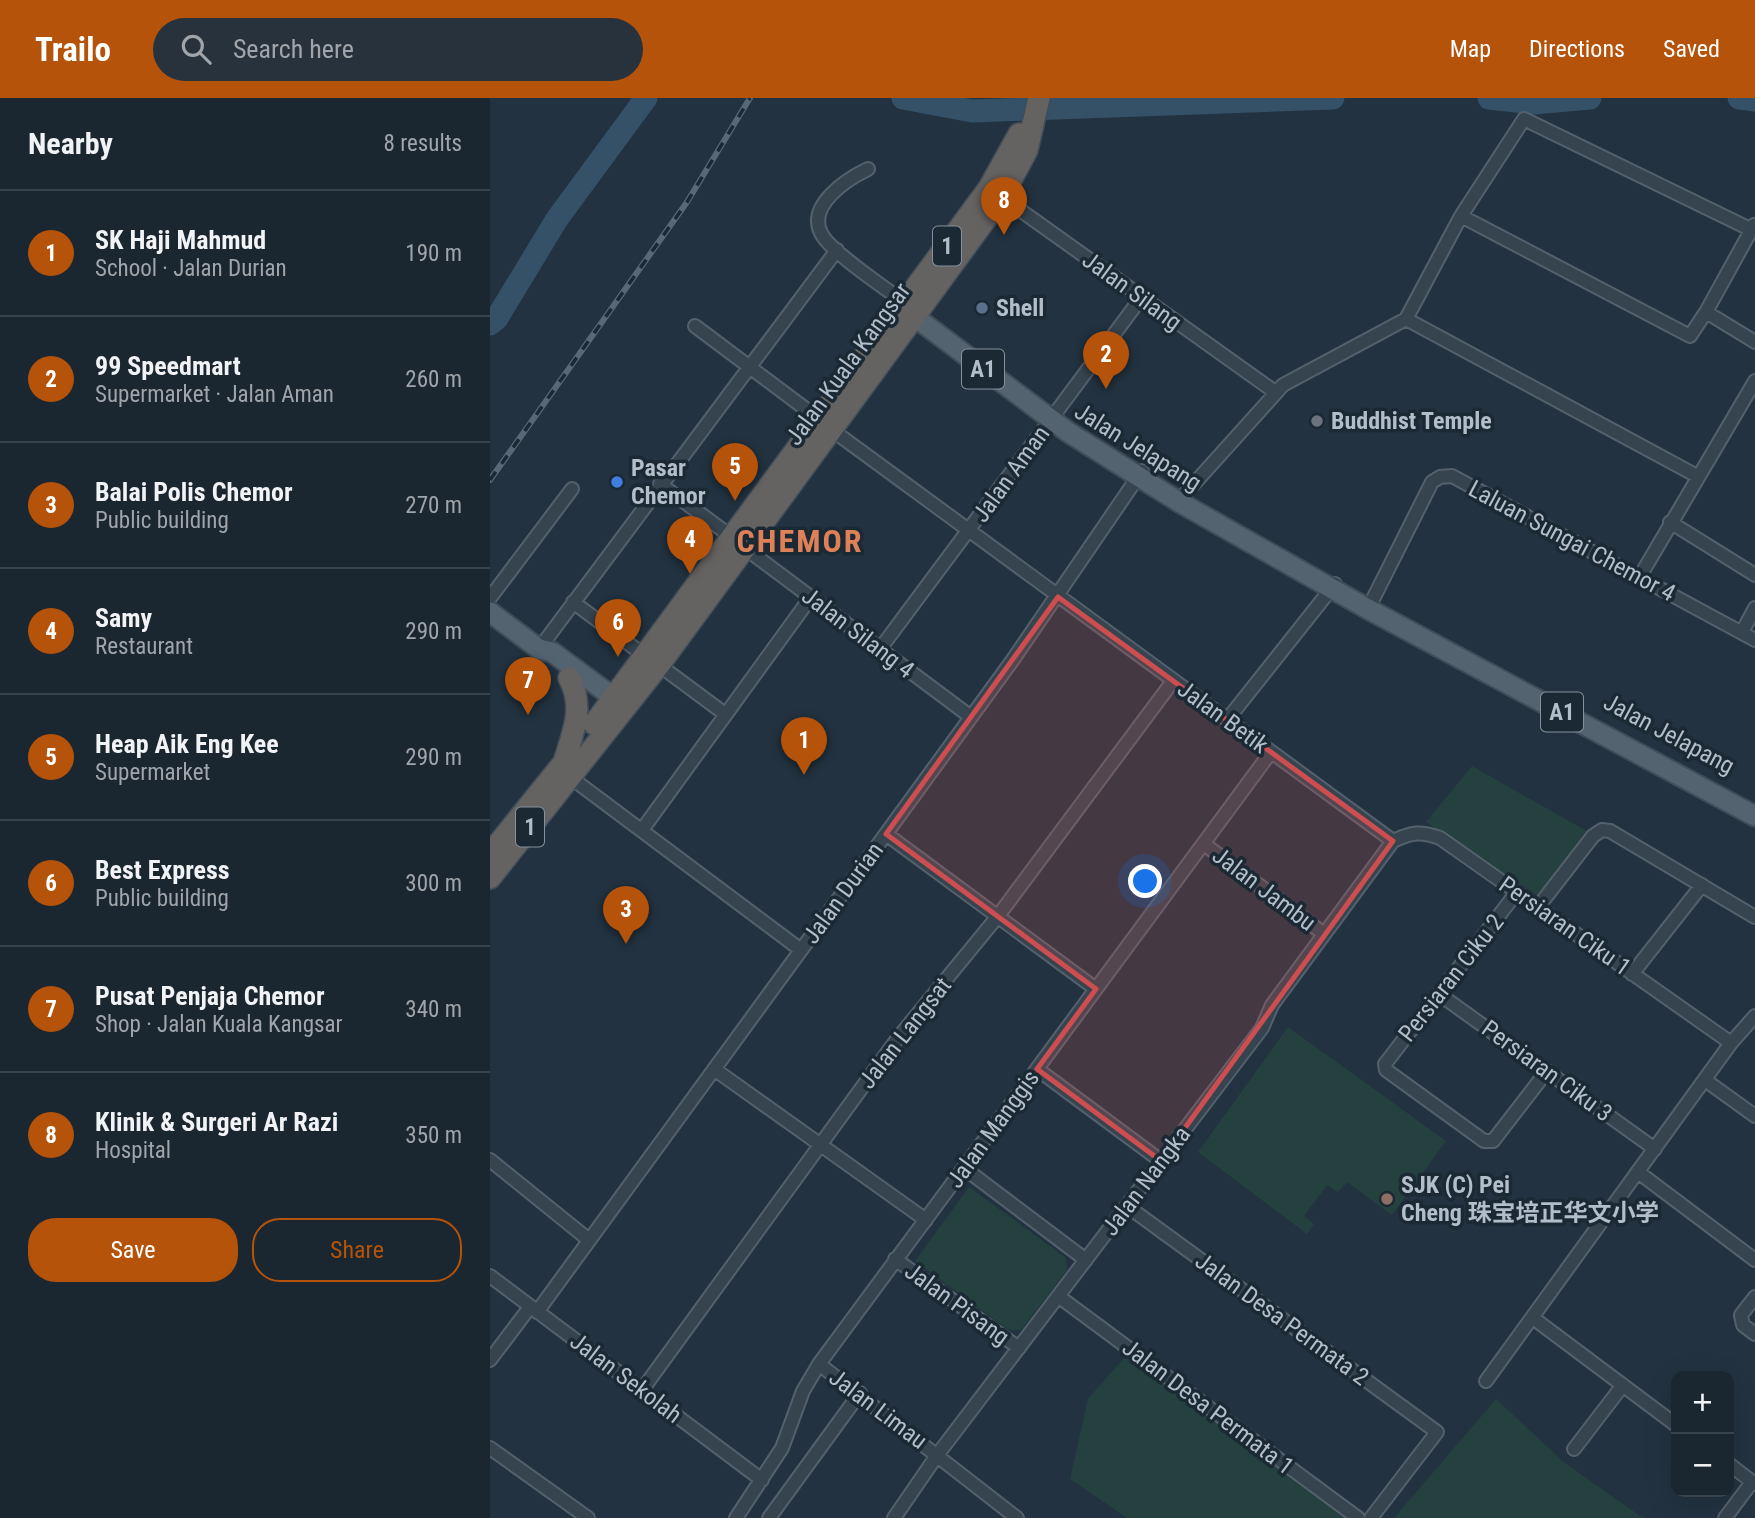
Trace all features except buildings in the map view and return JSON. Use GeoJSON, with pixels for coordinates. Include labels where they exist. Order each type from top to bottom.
{"type":"FeatureCollection","features":[{"type":"Feature","properties":{"kind":"highway","name":"Jalan Kuala Kangsar"},"geometry":{"type":"LineString","coordinates":[[1026,98],[1026,132]]}},
{"type":"Feature","properties":{"kind":"highway","name":"Jalan Kuala Kangsar"},"geometry":{"type":"LineString","coordinates":[[490,854],[617,707],[825,424],[914,310],[996,192],[1008,159],[1026,132],[1038,98]]}},
{"type":"Feature","properties":{"kind":"highway"},"geometry":{"type":"LineString","coordinates":[[565,769],[577,721],[576,690],[569,678]]}},
{"type":"Feature","properties":{"kind":"highway","name":"Jalan Kuala Kangsar"},"geometry":{"type":"LineString","coordinates":[[490,878],[565,769]]}},
{"type":"Feature","properties":{"kind":"main road","name":"Jalan Jelapang"},"geometry":{"type":"LineString","coordinates":[[914,310],[1053,417],[1140,474],[1334,586],[1755,816]]}},
{"type":"Feature","properties":{"kind":"main road","name":"Jalan Jelapang"},"geometry":{"type":"LineString","coordinates":[[1140,474],[1183,496],[1334,586]]}},
{"type":"Feature","properties":{"kind":"main road","name":"Jalan Jelapang"},"geometry":{"type":"LineString","coordinates":[[1370,606],[1755,808]]}},
{"type":"Feature","properties":{"kind":"main road"},"geometry":{"type":"LineString","coordinates":[[490,612],[552,652],[617,707]]}},
{"type":"Feature","properties":{"kind":"main road"},"geometry":{"type":"LineString","coordinates":[[542,645],[546,661],[617,707]]}},
{"type":"Feature","properties":{"kind":"street"},"geometry":{"type":"LineString","coordinates":[[1183,496],[1261,413],[1275,392],[1406,319],[1461,216],[1524,119],[1752,227],[1694,332],[1683,335],[1461,216]]}},
{"type":"Feature","properties":{"kind":"street"},"geometry":{"type":"LineString","coordinates":[[868,169],[842,183],[823,207],[817,220],[821,235],[914,310]]}},
{"type":"Feature","properties":{"kind":"street","name":"Jalan Silang"},"geometry":{"type":"LineString","coordinates":[[996,192],[1275,392]]}},
{"type":"Feature","properties":{"kind":"street"},"geometry":{"type":"LineString","coordinates":[[572,488],[490,600],[542,645],[837,250]]}},
{"type":"Feature","properties":{"kind":"street","name":"Jalan Aman"},"geometry":{"type":"LineString","coordinates":[[880,649],[1141,298]]}},
{"type":"Feature","properties":{"kind":"street"},"geometry":{"type":"LineString","coordinates":[[1706,312],[1755,342]]}},
{"type":"Feature","properties":{"kind":"street"},"geometry":{"type":"LineString","coordinates":[[1406,319],[1697,475]]}},
{"type":"Feature","properties":{"kind":"street","name":"Jalan Betik"},"geometry":{"type":"LineString","coordinates":[[695,326],[1055,595],[1393,841]]}},
{"type":"Feature","properties":{"kind":"street"},"geometry":{"type":"LineString","coordinates":[[1639,578],[1755,380]]}},
{"type":"Feature","properties":{"kind":"street","name":"Jalan Durian"},"geometry":{"type":"LineString","coordinates":[[490,1360],[589,1240],[971,717],[1140,474]]}},
{"type":"Feature","properties":{"kind":"street","name":"Laluan Sungai Chemor 4"},"geometry":{"type":"LineString","coordinates":[[1370,606],[1432,482],[1440,477],[1452,476],[1755,640]]}},
{"type":"Feature","properties":{"kind":"street","name":"Jalan Silang 4"},"geometry":{"type":"LineString","coordinates":[[660,484],[971,717]]}},
{"type":"Feature","properties":{"kind":"street"},"geometry":{"type":"LineString","coordinates":[[1670,522],[1755,575]]}},
{"type":"Feature","properties":{"kind":"street"},"geometry":{"type":"LineString","coordinates":[[1227,720],[1334,586]]}},
{"type":"Feature","properties":{"kind":"street"},"geometry":{"type":"LineString","coordinates":[[642,830],[811,597]]}},
{"type":"Feature","properties":{"kind":"street"},"geometry":{"type":"LineString","coordinates":[[573,603],[725,714]]}},
{"type":"Feature","properties":{"kind":"street"},"geometry":{"type":"LineString","coordinates":[[1742,632],[1755,608]]}},
{"type":"Feature","properties":{"kind":"street","name":"Jalan Langsat"},"geometry":{"type":"LineString","coordinates":[[642,1390],[898,1038],[998,916],[1173,681]]}},
{"type":"Feature","properties":{"kind":"street","name":"Jalan Manggis"},"geometry":{"type":"LineString","coordinates":[[736,1518],[782,1448],[803,1391],[819,1364],[1271,752]]}},
{"type":"Feature","properties":{"kind":"street"},"geometry":{"type":"LineString","coordinates":[[565,769],[801,950]]}},
{"type":"Feature","properties":{"kind":"street"},"geometry":{"type":"LineString","coordinates":[[1538,907],[1593,836],[1602,830],[1611,831],[1755,917]]}},
{"type":"Feature","properties":{"kind":"street","name":"Persiaran Ciku 1"},"geometry":{"type":"LineString","coordinates":[[1393,841],[1412,832],[1423,832],[1440,838],[1731,1043]]}},
{"type":"Feature","properties":{"kind":"street"},"geometry":{"type":"LineString","coordinates":[[886,834],[1096,989]]}},
{"type":"Feature","properties":{"kind":"street","name":"Jalan Nangka"},"geometry":{"type":"LineString","coordinates":[[894,1518],[937,1454],[1262,1028],[1272,1004],[1393,841]]}},
{"type":"Feature","properties":{"kind":"street","name":"Jalan Jambu"},"geometry":{"type":"LineString","coordinates":[[1203,844],[1324,934]]}},
{"type":"Feature","properties":{"kind":"street"},"geometry":{"type":"LineString","coordinates":[[1633,974],[1702,885]]}},
{"type":"Feature","properties":{"kind":"street","name":"Persiaran Ciku 2"},"geometry":{"type":"LineString","coordinates":[[1517,892],[1385,1064],[1386,1070],[1484,1141],[1493,1141],[1547,1071]]}},
{"type":"Feature","properties":{"kind":"street","name":"Persiaran Ciku 3"},"geometry":{"type":"LineString","coordinates":[[1439,994],[1656,1149]]}},
{"type":"Feature","properties":{"kind":"street"},"geometry":{"type":"LineString","coordinates":[[1486,1381],[1731,1043],[1755,1016]]}},
{"type":"Feature","properties":{"kind":"street"},"geometry":{"type":"LineString","coordinates":[[714,1069],[926,1220]]}},
{"type":"Feature","properties":{"kind":"street"},"geometry":{"type":"LineString","coordinates":[[1037,1069],[1161,1161]]}},
{"type":"Feature","properties":{"kind":"street"},"geometry":{"type":"LineString","coordinates":[[1705,1080],[1755,1116]]}},
{"type":"Feature","properties":{"kind":"street"},"geometry":{"type":"LineString","coordinates":[[490,1160],[589,1240]]}},
{"type":"Feature","properties":{"kind":"street"},"geometry":{"type":"LineString","coordinates":[[964,1168],[1086,1260]]}},
{"type":"Feature","properties":{"kind":"street"},"geometry":{"type":"LineString","coordinates":[[1638,1172],[1755,1260]]}},
{"type":"Feature","properties":{"kind":"street","name":"Jalan Desa Permata 2"},"geometry":{"type":"LineString","coordinates":[[1126,1206],[1437,1432],[1371,1518]]}},
{"type":"Feature","properties":{"kind":"street","name":"Jalan Pisang"},"geometry":{"type":"LineString","coordinates":[[895,1259],[1019,1348]]}},
{"type":"Feature","properties":{"kind":"street","name":"Jalan Sekolah"},"geometry":{"type":"LineString","coordinates":[[490,1276],[762,1480]]}},
{"type":"Feature","properties":{"kind":"street","name":"Jalan Desa Permata 1"},"geometry":{"type":"LineString","coordinates":[[1058,1296],[1358,1518]]}},
{"type":"Feature","properties":{"kind":"street"},"geometry":{"type":"LineString","coordinates":[[1755,1297],[1741,1315],[1743,1325],[1755,1334]]}},
{"type":"Feature","properties":{"kind":"street"},"geometry":{"type":"LineString","coordinates":[[1534,1318],[1671,1421]]}},
{"type":"Feature","properties":{"kind":"street","name":"Jalan Limau"},"geometry":{"type":"LineString","coordinates":[[819,1364],[860,1393],[1017,1518]]}},
{"type":"Feature","properties":{"kind":"street"},"geometry":{"type":"LineString","coordinates":[[1574,1449],[1623,1385]]}},
{"type":"Feature","properties":{"kind":"street"},"geometry":{"type":"LineString","coordinates":[[769,1518],[860,1393]]}},
{"type":"Feature","properties":{"kind":"street"},"geometry":{"type":"LineString","coordinates":[[490,1448],[589,1518]]}},
{"type":"Feature","properties":{"kind":"street"},"geometry":{"type":"LineString","coordinates":[[1725,1518],[1753,1483],[1734,1468]]}},
{"type":"Feature","properties":{"kind":"highlighted area"},"geometry":{"type":"Polygon","coordinates":[[[1058,597],[1393,841],[1161,1161],[1037,1069],[1096,989],[886,834],[1058,597]]]}},
{"type":"Feature","properties":{"kind":"green space"},"geometry":{"type":"Polygon","coordinates":[[[1472,766],[1590,833],[1537,895],[1426,822],[1472,766]]]}},
{"type":"Feature","properties":{"kind":"green space"},"geometry":{"type":"Polygon","coordinates":[[[1288,1027],[1446,1141],[1392,1215],[1347,1182],[1338,1192],[1327,1185],[1304,1216],[1314,1224],[1307,1234],[1198,1152],[1288,1027]]]}},
{"type":"Feature","properties":{"kind":"green space"},"geometry":{"type":"Polygon","coordinates":[[[969,1187],[1066,1258],[1067,1270],[1021,1330],[1009,1330],[915,1261],[969,1187]]]}},
{"type":"Feature","properties":{"kind":"green space"},"geometry":{"type":"Polygon","coordinates":[[[1130,1351],[1359,1518],[1127,1518],[1070,1479],[1088,1399],[1130,1351]]]}},
{"type":"Feature","properties":{"kind":"green space"},"geometry":{"type":"Polygon","coordinates":[[[1496,1399],[1565,1463],[1643,1518],[1394,1518],[1496,1399]]]}},
{"type":"Feature","properties":{"kind":"waterway"},"geometry":{"type":"LineString","coordinates":[[490,324],[497,318],[557,219],[646,98]]}},
{"type":"Feature","properties":{"kind":"waterway"},"geometry":{"type":"LineString","coordinates":[[903,98],[972,111],[1333,98]]}},
{"type":"Feature","properties":{"kind":"waterway"},"geometry":{"type":"LineString","coordinates":[[1489,98],[1533,103],[1590,98]]}},
{"type":"Feature","properties":{"kind":"waterway"},"geometry":{"type":"LineString","coordinates":[[1739,98],[1755,100]]}},
{"type":"Feature","properties":{"kind":"railway"},"geometry":{"type":"LineString","coordinates":[[490,480],[687,202],[750,98]]}},
{"type":"Feature","properties":{"kind":"place","name":"Klinik & Surgeri Ar Razi"},"geometry":{"type":"Point","coordinates":[1004,235]}},
{"type":"Feature","properties":{"kind":"place","name":"Shell"},"geometry":{"type":"Point","coordinates":[982,308]}},
{"type":"Feature","properties":{"kind":"place","name":"99 Speedmart"},"geometry":{"type":"Point","coordinates":[1106,389]}},
{"type":"Feature","properties":{"kind":"place","name":"Buddhist Temple"},"geometry":{"type":"Point","coordinates":[1317,421]}},
{"type":"Feature","properties":{"kind":"place","name":"Pasar Chemor"},"geometry":{"type":"Point","coordinates":[617,482]}},
{"type":"Feature","properties":{"kind":"place","name":"Heap Aik Eng Kee"},"geometry":{"type":"Point","coordinates":[735,501]}},
{"type":"Feature","properties":{"kind":"place","name":"Samy"},"geometry":{"type":"Point","coordinates":[690,574]}},
{"type":"Feature","properties":{"kind":"place","name":"Best Express"},"geometry":{"type":"Point","coordinates":[618,657]}},
{"type":"Feature","properties":{"kind":"place","name":"Pusat Penjaja Chemor"},"geometry":{"type":"Point","coordinates":[528,715]}},
{"type":"Feature","properties":{"kind":"place","name":"SK Haji Mahmud"},"geometry":{"type":"Point","coordinates":[804,775]}},
{"type":"Feature","properties":{"kind":"place","name":"Balai Polis Chemor"},"geometry":{"type":"Point","coordinates":[626,944]}},
{"type":"Feature","properties":{"kind":"place","name":"SJK (C) Pei Cheng 珠宝培正华文小学"},"geometry":{"type":"Point","coordinates":[1387,1199]}},
{"type":"Feature","properties":{"kind":"district","name":"CHEMOR"},"geometry":{"type":"Point","coordinates":[800,541]}}]}
